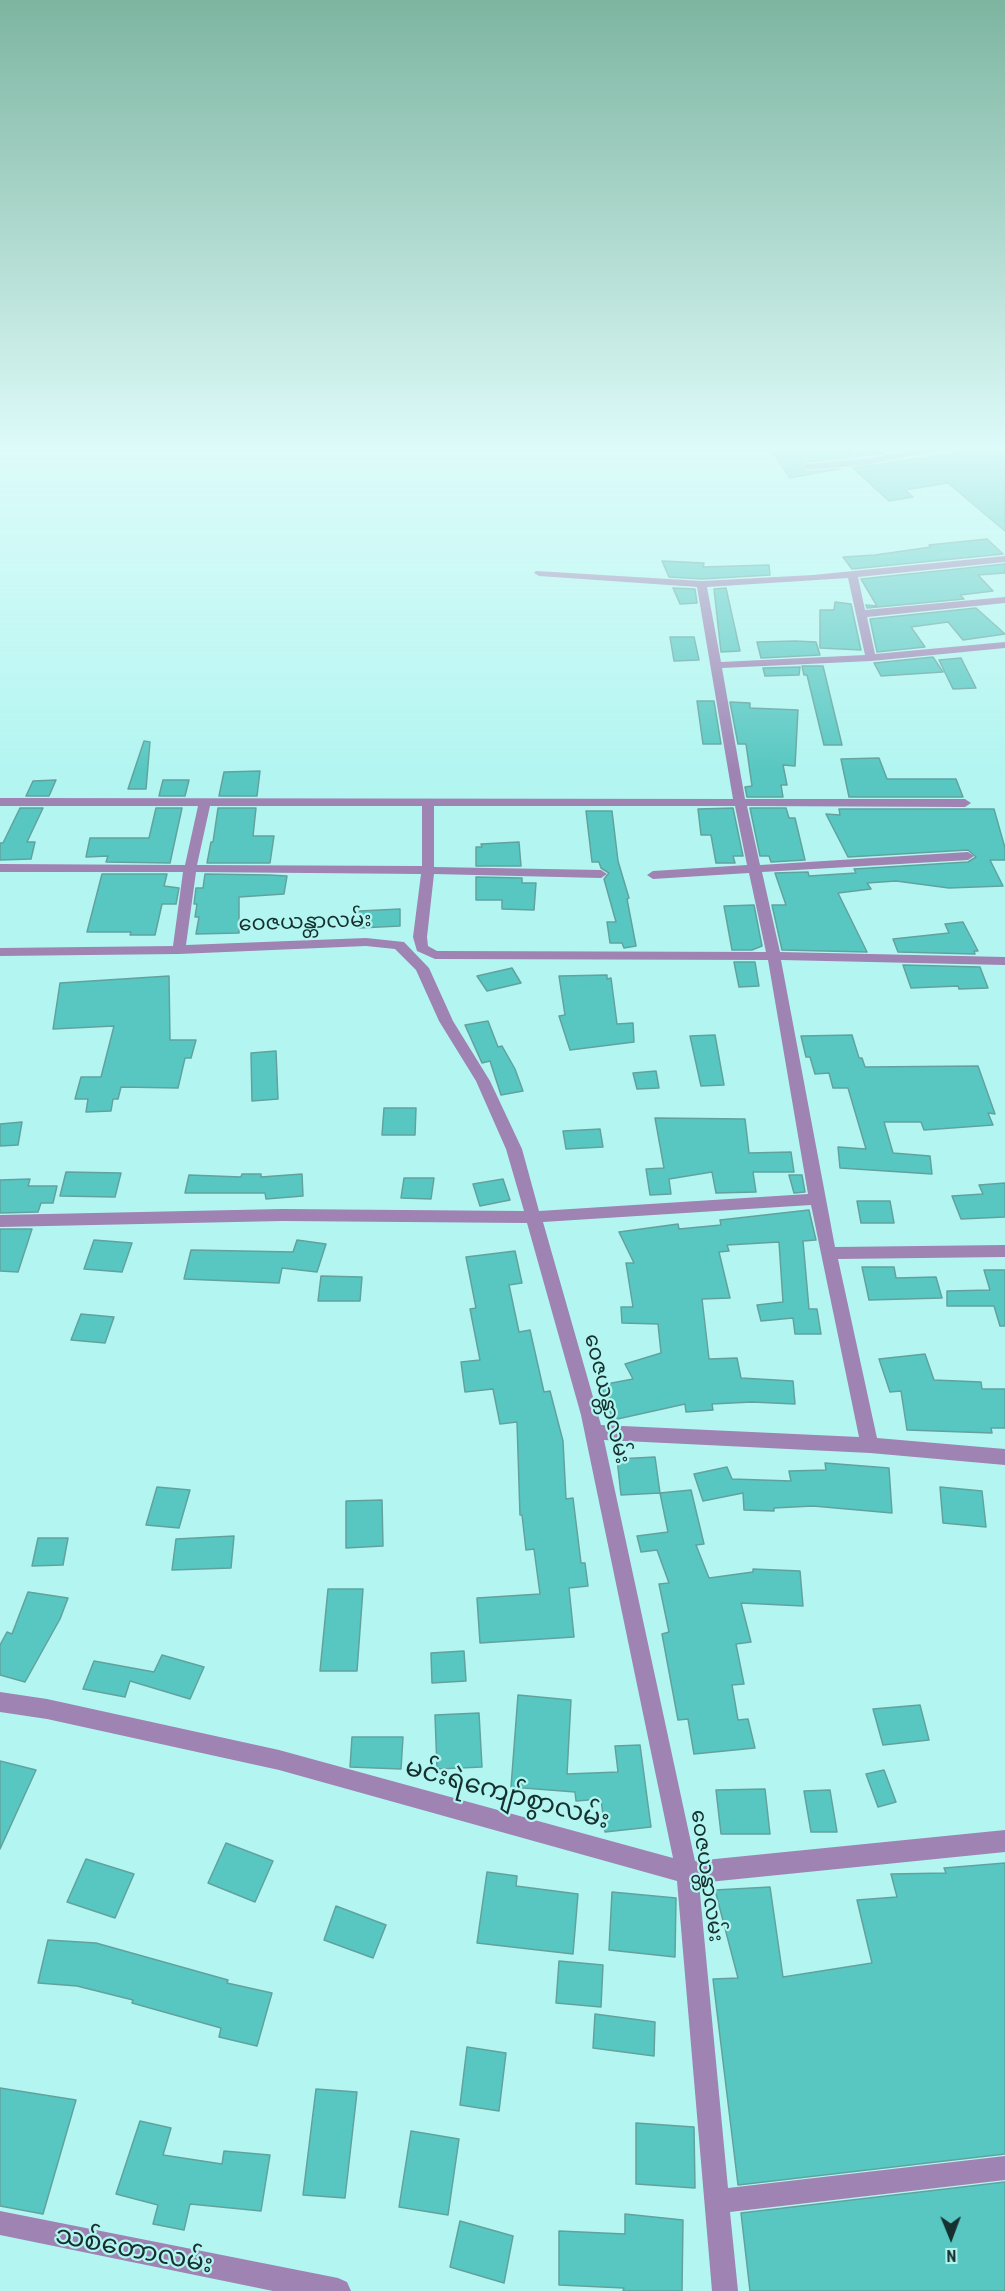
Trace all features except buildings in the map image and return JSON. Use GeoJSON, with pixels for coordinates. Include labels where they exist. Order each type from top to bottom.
{"type":"FeatureCollection","features":[{"type":"Feature","properties":{"kind":"street"},"geometry":{"type":"LineString","coordinates":[[538,573],[702,584],[852,574],[1005,559]]}},
{"type":"Feature","properties":{"kind":"street"},"geometry":{"type":"LineString","coordinates":[[852,574],[871,658]]}},
{"type":"Feature","properties":{"kind":"street"},"geometry":{"type":"LineString","coordinates":[[702,584],[740,804],[774,956],[817,1199],[870,1445]]}},
{"type":"Feature","properties":{"kind":"street"},"geometry":{"type":"LineString","coordinates":[[861,614],[1005,600]]}},
{"type":"Feature","properties":{"kind":"street"},"geometry":{"type":"LineString","coordinates":[[715,665],[871,658],[1005,645]]}},
{"type":"Feature","properties":{"kind":"street"},"geometry":{"type":"LineString","coordinates":[[179,950],[190,869],[206,801]]}},
{"type":"Feature","properties":{"kind":"street"},"geometry":{"type":"LineString","coordinates":[[428,801],[428,869],[420,937],[422,948],[435,955],[774,956],[1005,961]]}},
{"type":"Feature","properties":{"kind":"street"},"geometry":{"type":"LineString","coordinates":[[0,802],[964,803]]}},
{"type":"Feature","properties":{"kind":"street"},"geometry":{"type":"LineString","coordinates":[[653,875],[968,856]]}},
{"type":"Feature","properties":{"kind":"street"},"geometry":{"type":"LineString","coordinates":[[0,868],[428,869],[601,873]]}},
{"type":"Feature","properties":{"kind":"street","name":"ဝေဇယန္တာလမ်း"},"geometry":{"type":"LineString","coordinates":[[0,952],[179,950],[366,942],[399,945],[422,968],[446,1021],[483,1081],[514,1149],[593,1432],[687,1873],[725,2291]]}},
{"type":"Feature","properties":{"kind":"street"},"geometry":{"type":"LineString","coordinates":[[0,1221],[282,1215],[532,1217],[817,1199]]}},
{"type":"Feature","properties":{"kind":"street"},"geometry":{"type":"LineString","coordinates":[[828,1253],[1005,1251]]}},
{"type":"Feature","properties":{"kind":"street"},"geometry":{"type":"LineString","coordinates":[[593,1432],[870,1445],[1005,1456]]}},
{"type":"Feature","properties":{"kind":"street","name":"မင်းရဲကျော်စွာလမ်း"},"geometry":{"type":"LineString","coordinates":[[0,1702],[47,1709],[279,1760],[687,1873],[1005,1841]]}},
{"type":"Feature","properties":{"kind":"street"},"geometry":{"type":"LineString","coordinates":[[717,2201],[1005,2168]]}},
{"type":"Feature","properties":{"kind":"street","name":"သစ်တောလမ်း"},"geometry":{"type":"LineString","coordinates":[[0,2223],[70,2239],[338,2291]]}}]}
